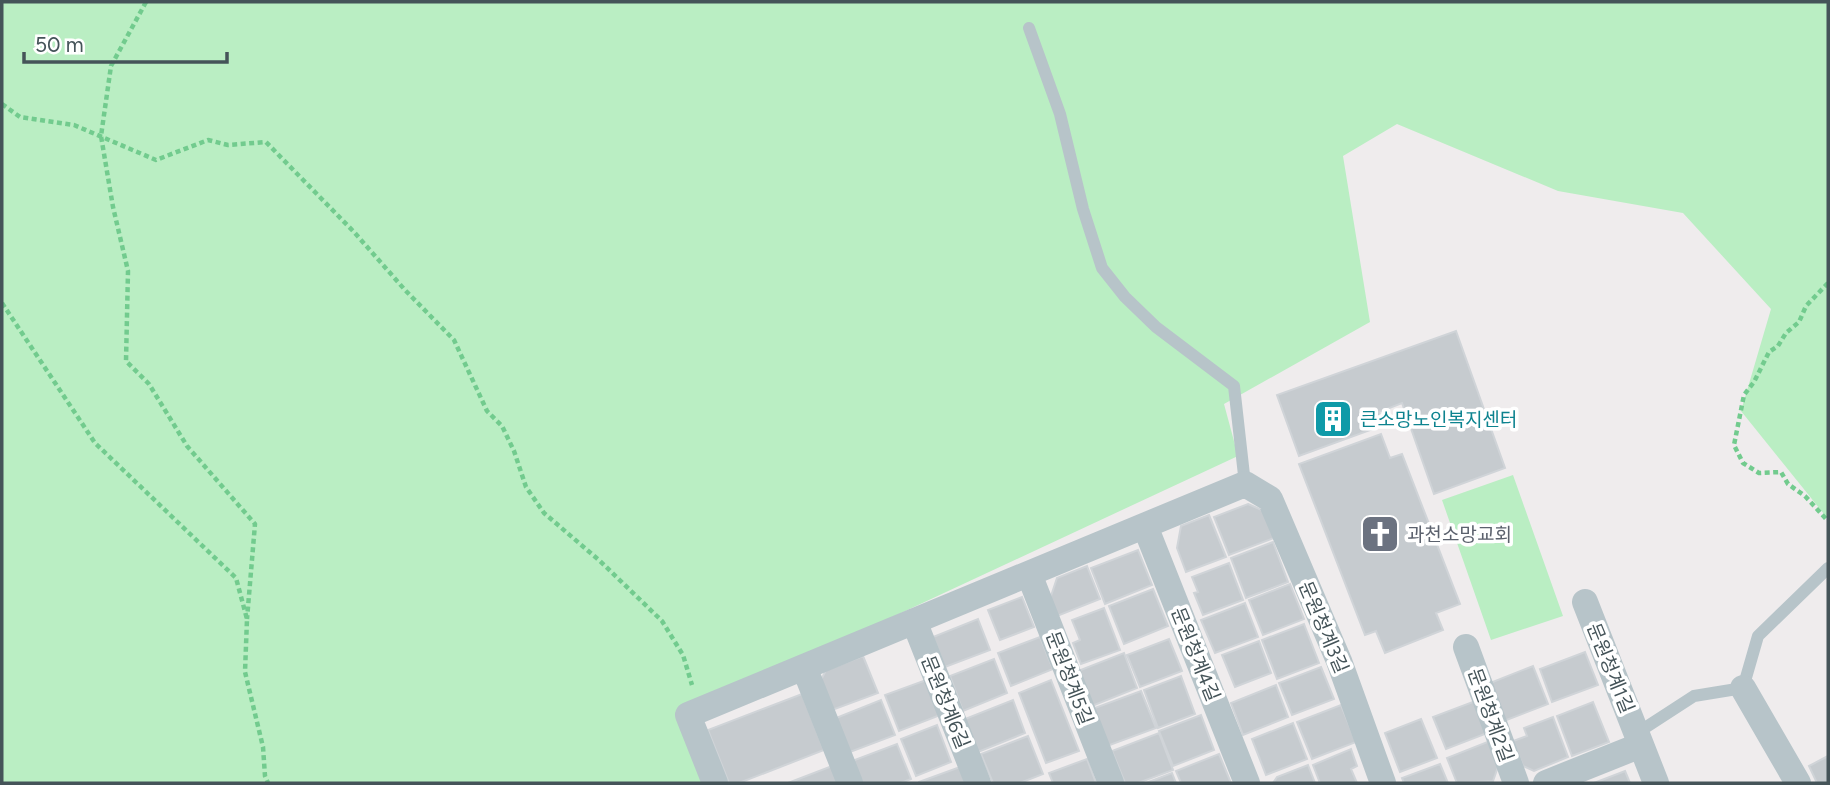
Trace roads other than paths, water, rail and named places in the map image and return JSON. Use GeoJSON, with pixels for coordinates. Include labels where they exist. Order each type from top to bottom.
{"type":"FeatureCollection","features":[{"type":"Feature","properties":{"kind":"street"},"geometry":{"type":"LineString","coordinates":[[715,783],[688,715],[1245,484]]}},
{"type":"Feature","properties":{"kind":"street","name":"문원청계3길"},"geometry":{"type":"LineString","coordinates":[[1245,484],[1270,499],[1339,661],[1383,783]]}},
{"type":"Feature","properties":{"kind":"street","name":"문원청계4길"},"geometry":{"type":"LineString","coordinates":[[1145,526],[1247,783]]}},
{"type":"Feature","properties":{"kind":"street","name":"문원청계5길"},"geometry":{"type":"LineString","coordinates":[[1029,573],[1111,783]]}},
{"type":"Feature","properties":{"kind":"street","name":"문원청계1길"},"geometry":{"type":"LineString","coordinates":[[1585,602],[1656,783]]}},
{"type":"Feature","properties":{"kind":"street","name":"문원청계6길"},"geometry":{"type":"LineString","coordinates":[[914,621],[978,783]]}},
{"type":"Feature","properties":{"kind":"street","name":"문원청계2길"},"geometry":{"type":"LineString","coordinates":[[1466,647],[1516,783]]}},
{"type":"Feature","properties":{"kind":"street"},"geometry":{"type":"LineString","coordinates":[[804,667],[850,783]]}},
{"type":"Feature","properties":{"kind":"street"},"geometry":{"type":"LineString","coordinates":[[1743,688],[1798,783]]}},
{"type":"Feature","properties":{"kind":"street"},"geometry":{"type":"LineString","coordinates":[[1546,783],[1639,739]]}},
{"type":"Feature","properties":{"kind":"lane"},"geometry":{"type":"LineString","coordinates":[[1029,28],[1060,114],[1083,209],[1102,268],[1125,297],[1156,327],[1234,386],[1245,484]]}},
{"type":"Feature","properties":{"kind":"lane"},"geometry":{"type":"LineString","coordinates":[[1743,688],[1758,636],[1828,568]]}},
{"type":"Feature","properties":{"kind":"lane","name":"문원청계1길"},"geometry":{"type":"LineString","coordinates":[[1639,739],[1694,696],[1743,688]]}},
{"type":"Feature","properties":{"kind":"place","name":"큰소망노인복지센터"},"geometry":{"type":"Point","coordinates":[1333,419]}},
{"type":"Feature","properties":{"kind":"place","name":"과천소망교회"},"geometry":{"type":"Point","coordinates":[1380,534]}}]}
